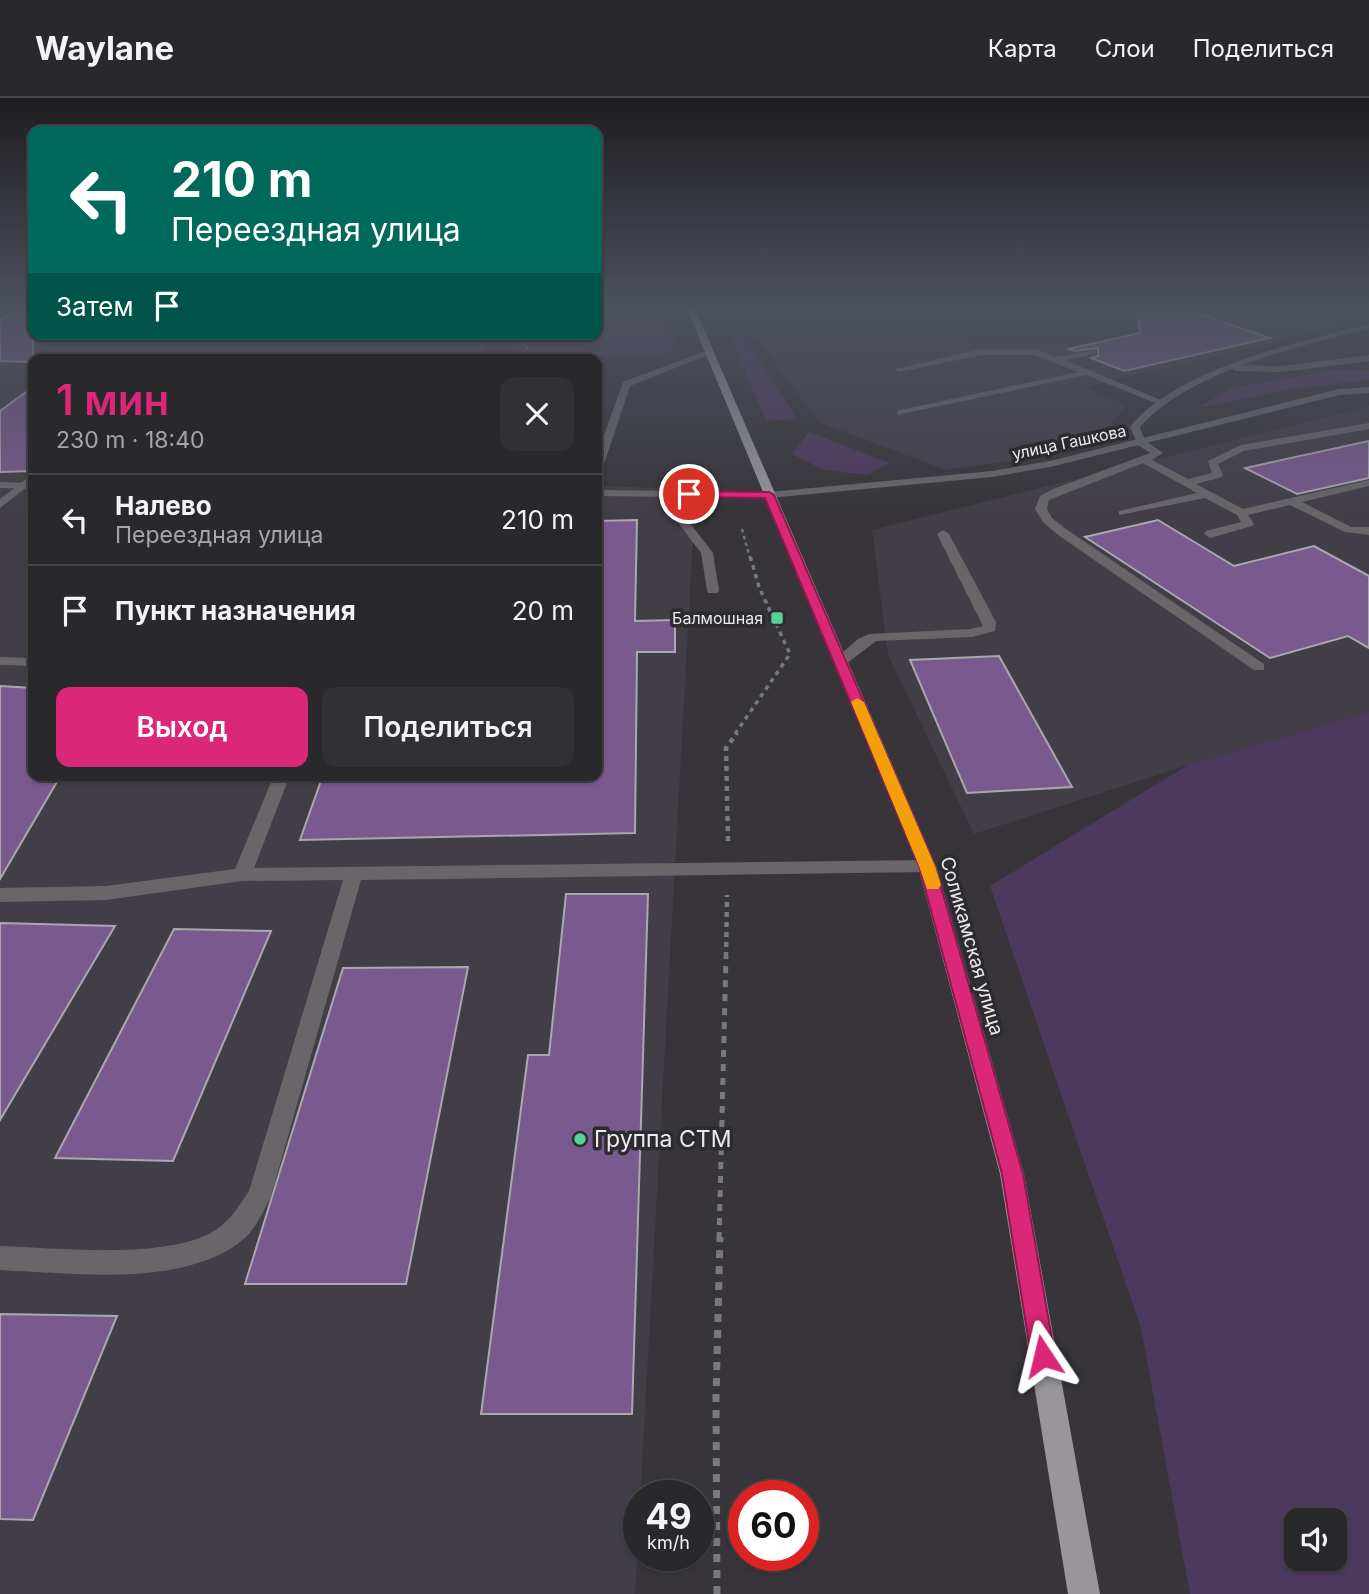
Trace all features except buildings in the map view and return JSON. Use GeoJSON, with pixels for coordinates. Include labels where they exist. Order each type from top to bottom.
{"type":"FeatureCollection","features":[{"type":"Feature","properties":{"kind":"main road","name":"Соликамская улица"},"geometry":{"type":"LineString","coordinates":[[719,376],[927,866],[1012,1174],[1084,1594]]}},
{"type":"Feature","properties":{"kind":"street"},"geometry":{"type":"LineString","coordinates":[[602,455],[626,384],[648,376]]}},
{"type":"Feature","properties":{"kind":"street"},"geometry":{"type":"LineString","coordinates":[[900,413],[1071,376]]}},
{"type":"Feature","properties":{"kind":"street"},"geometry":{"type":"LineString","coordinates":[[1098,376],[1158,401]]}},
{"type":"Feature","properties":{"kind":"street"},"geometry":{"type":"LineString","coordinates":[[1217,376],[1158,401],[1141,415],[1135,427],[1142,443],[1158,453],[1059,490],[1044,498],[1041,509],[1047,520],[1062,532],[1259,667]]}},
{"type":"Feature","properties":{"kind":"street","name":"улица Гашкова"},"geometry":{"type":"LineString","coordinates":[[602,493],[769,495],[992,474],[1142,443],[1339,392],[1369,390]]}},
{"type":"Feature","properties":{"kind":"street"},"geometry":{"type":"LineString","coordinates":[[1187,484],[1215,477],[1218,472],[1212,463],[1241,448],[1369,426]]}},
{"type":"Feature","properties":{"kind":"street"},"geometry":{"type":"LineString","coordinates":[[1143,459],[1241,513],[1248,524],[1210,534]]}},
{"type":"Feature","properties":{"kind":"street"},"geometry":{"type":"LineString","coordinates":[[1241,513],[1369,483]]}},
{"type":"Feature","properties":{"kind":"street"},"geometry":{"type":"LineString","coordinates":[[0,485],[28,486]]}},
{"type":"Feature","properties":{"kind":"street"},"geometry":{"type":"LineString","coordinates":[[0,505],[28,486]]}},
{"type":"Feature","properties":{"kind":"street"},"geometry":{"type":"LineString","coordinates":[[662,494],[707,553],[713,590]]}},
{"type":"Feature","properties":{"kind":"street"},"geometry":{"type":"LineString","coordinates":[[1123,513],[1207,494]]}},
{"type":"Feature","properties":{"kind":"street"},"geometry":{"type":"LineString","coordinates":[[1291,501],[1349,530],[1369,531]]}},
{"type":"Feature","properties":{"kind":"street"},"geometry":{"type":"LineString","coordinates":[[840,662],[863,642],[874,637],[972,633],[990,628],[943,534]]}},
{"type":"Feature","properties":{"kind":"street"},"geometry":{"type":"LineString","coordinates":[[0,660],[28,662]]}},
{"type":"Feature","properties":{"kind":"street"},"geometry":{"type":"LineString","coordinates":[[242,875],[280,781]]}},
{"type":"Feature","properties":{"kind":"street"},"geometry":{"type":"LineString","coordinates":[[0,895],[106,893],[242,875],[927,866]]}},
{"type":"Feature","properties":{"kind":"street"},"geometry":{"type":"LineString","coordinates":[[0,1258],[155,1261],[204,1251],[238,1228],[259,1196],[354,873]]}},
{"type":"Feature","properties":{"kind":"path"},"geometry":{"type":"LineString","coordinates":[[718,1594],[716,1398],[728,868],[726,748],[790,654],[759,587],[742,529]]}},
{"type":"Feature","properties":{"kind":"shaded area"},"geometry":{"type":"Polygon","coordinates":[[[0,376],[28,376],[28,781],[602,781],[602,486],[691,489],[694,519],[641,1480],[623,1480],[623,1571],[636,1571],[635,1594],[0,1594],[0,376]]]}},
{"type":"Feature","properties":{"kind":"shaded area"},"geometry":{"type":"Polygon","coordinates":[[[747,376],[769,376],[797,419],[766,421],[747,376]]]}},
{"type":"Feature","properties":{"kind":"shaded area"},"geometry":{"type":"Polygon","coordinates":[[[785,376],[1131,376],[1084,387],[1127,406],[1093,440],[1058,454],[946,470],[818,422],[785,376]]]}},
{"type":"Feature","properties":{"kind":"shaded area"},"geometry":{"type":"Polygon","coordinates":[[[1300,376],[1369,376],[1369,380],[1293,389],[1197,408],[1232,388],[1300,376]]]}},
{"type":"Feature","properties":{"kind":"shaded area"},"geometry":{"type":"Polygon","coordinates":[[[1369,406],[1369,712],[1188,765],[974,834],[888,655],[872,530],[1369,406]]]}},
{"type":"Feature","properties":{"kind":"shaded area"},"geometry":{"type":"Polygon","coordinates":[[[809,432],[890,463],[868,475],[824,470],[792,454],[809,432]]]}},
{"type":"Feature","properties":{"kind":"shaded area"},"geometry":{"type":"Polygon","coordinates":[[[1369,712],[1369,1594],[1190,1594],[1141,1328],[990,886],[1188,765],[1369,712]]]}},
{"type":"Feature","properties":{"kind":"slow traffic"},"geometry":{"type":"LineString","coordinates":[[857,702],[927,866],[932,885]]}},
{"type":"Feature","properties":{"kind":"place","name":"Балмошная"},"geometry":{"type":"Point","coordinates":[777,618]}},
{"type":"Feature","properties":{"kind":"place","name":"Группа СТМ"},"geometry":{"type":"Point","coordinates":[580,1139]}},
{"type":"Feature","properties":{"kind":"route"},"geometry":{"type":"LineString","coordinates":[[689,494],[769,495],[927,866],[1012,1174],[1043,1356]]}}]}
